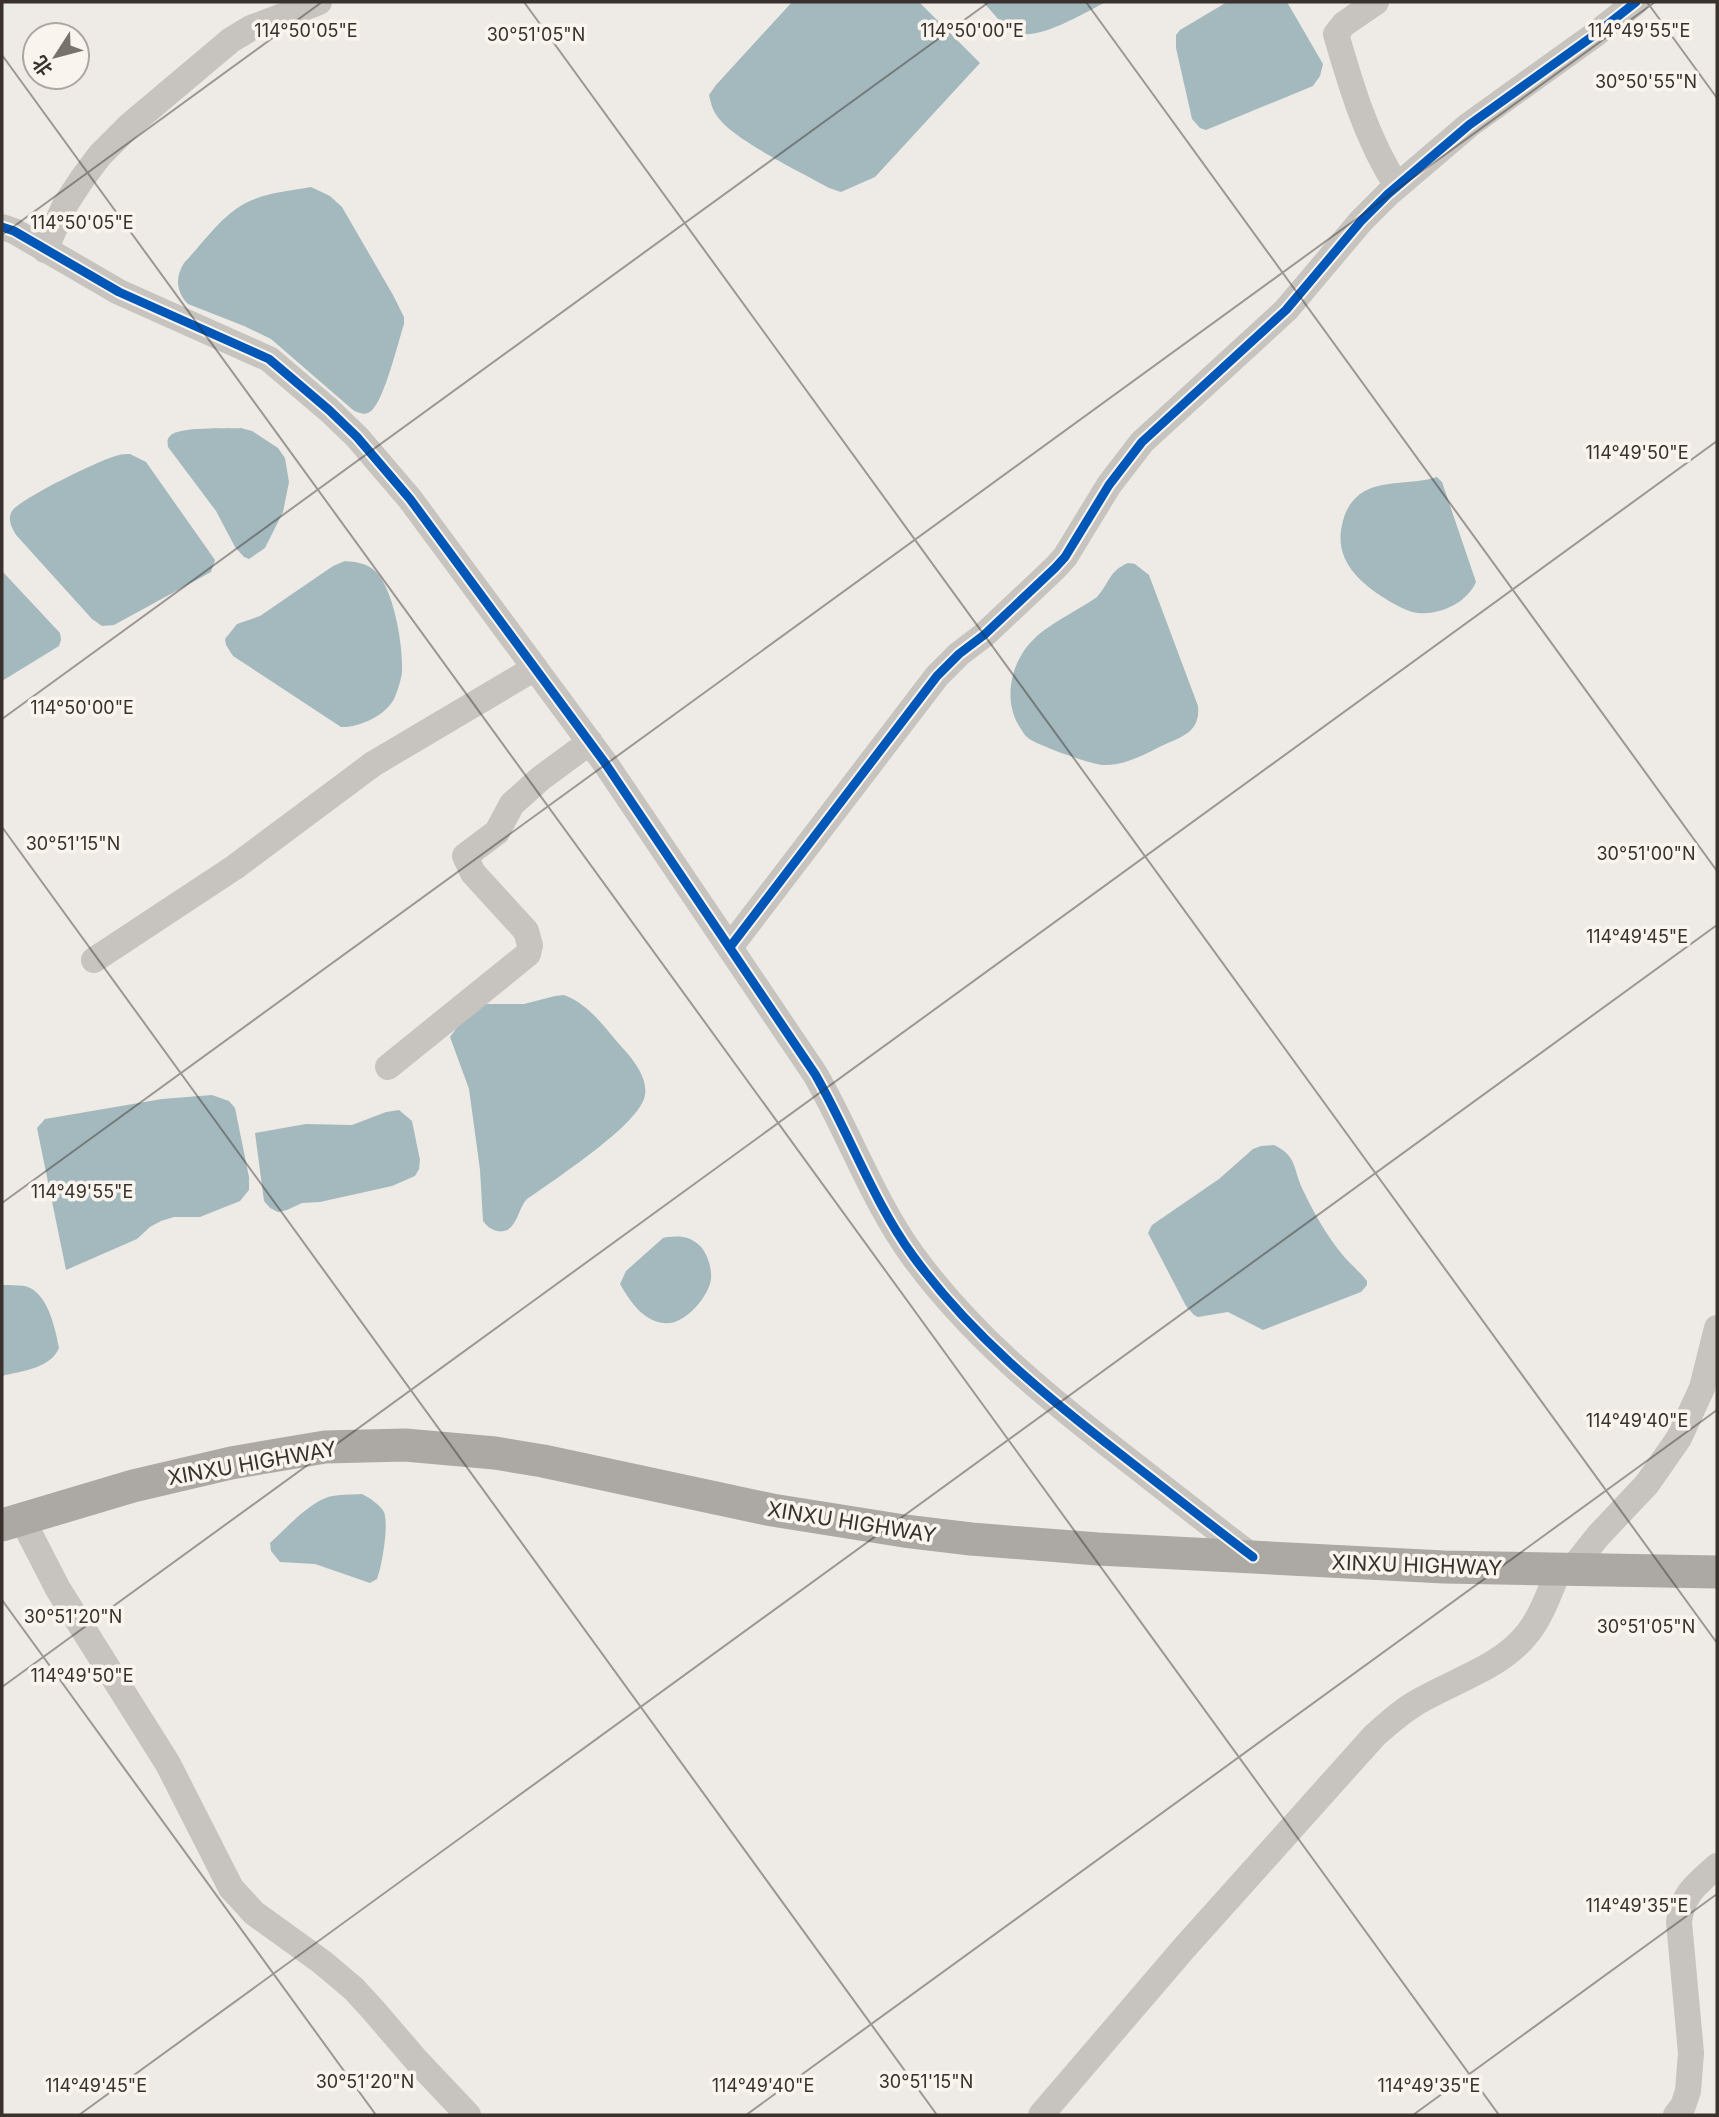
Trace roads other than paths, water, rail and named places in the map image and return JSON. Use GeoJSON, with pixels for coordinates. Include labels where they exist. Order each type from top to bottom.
{"type":"FeatureCollection","features":[{"type":"Feature","properties":{"kind":"main road","name":"XINXU HIGHWAY"},"geometry":{"type":"LineString","coordinates":[[12,1522],[133,1486],[231,1463],[324,1447],[405,1445],[495,1453],[544,1461],[772,1510],[904,1531],[1035,1545],[1444,1567],[1717,1572]]}},
{"type":"Feature","properties":{"kind":"street"},"geometry":{"type":"LineString","coordinates":[[46,250],[65,205],[82,179],[100,155],[129,126],[231,40],[251,28],[319,2]]}},
{"type":"Feature","properties":{"kind":"street"},"geometry":{"type":"LineString","coordinates":[[1376,2],[1344,24],[1336,34],[1352,91],[1388,172],[1397,186]]}},
{"type":"Feature","properties":{"kind":"street"},"geometry":{"type":"LineString","coordinates":[[730,947],[937,676],[1033,590],[1065,557],[1109,485],[1142,442],[1286,310],[1361,221],[1397,186],[1469,125],[1593,36],[1632,3]]}},
{"type":"Feature","properties":{"kind":"street"},"geometry":{"type":"LineString","coordinates":[[2,227],[118,292],[269,359],[329,410],[385,467],[590,742],[730,947],[821,1084],[894,1228],[940,1290],[993,1349],[1045,1395],[1253,1558]]}},
{"type":"Feature","properties":{"kind":"street"},"geometry":{"type":"LineString","coordinates":[[94,960],[235,867],[373,764],[535,668]]}},
{"type":"Feature","properties":{"kind":"street"},"geometry":{"type":"LineString","coordinates":[[388,1067],[528,954],[530,945],[526,931],[473,873],[466,856],[496,832],[512,804],[541,778],[590,742]]}},
{"type":"Feature","properties":{"kind":"street"},"geometry":{"type":"LineString","coordinates":[[1041,2115],[1185,1947],[1376,1735],[1422,1699],[1486,1668],[1516,1647],[1538,1619],[1565,1570],[1647,1484],[1679,1438],[1702,1388],[1717,1328]]}},
{"type":"Feature","properties":{"kind":"street"},"geometry":{"type":"LineString","coordinates":[[12,1522],[58,1589],[168,1764],[231,1888],[254,1913],[322,1962],[354,1989],[468,2115]]}},
{"type":"Feature","properties":{"kind":"street"},"geometry":{"type":"LineString","coordinates":[[1676,2115],[1683,2106],[1688,2091],[1691,2053],[1679,1922],[1681,1907],[1693,1887],[1717,1866]]}}]}
